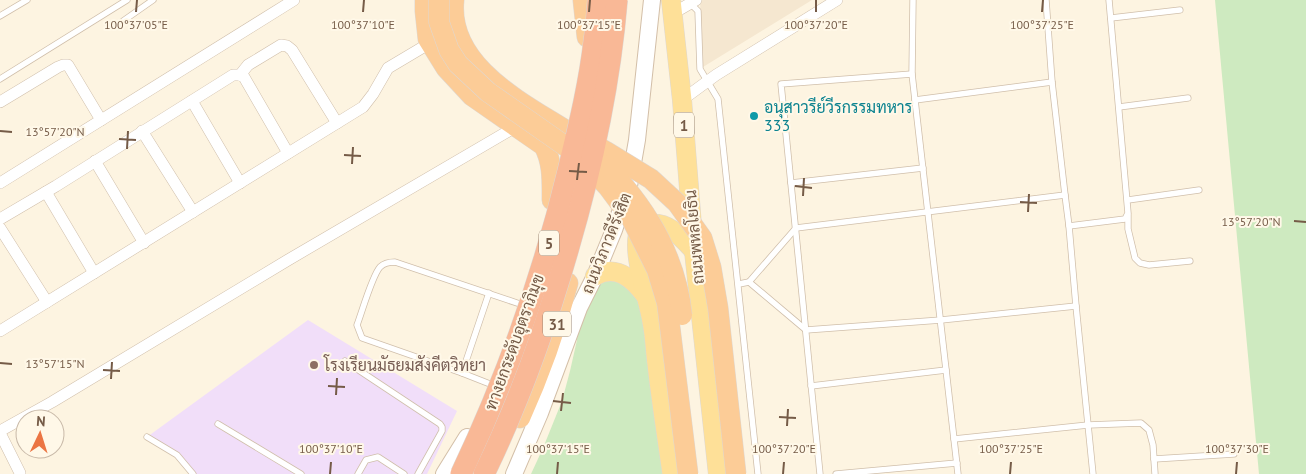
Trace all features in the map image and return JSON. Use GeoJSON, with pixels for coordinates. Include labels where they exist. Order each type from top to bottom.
{"type":"FeatureCollection","features":[{"type":"Feature","properties":{"kind":"highway"},"geometry":{"type":"LineString","coordinates":[[425,0],[428,39],[446,68],[472,96],[544,146],[552,166],[552,200]]}},
{"type":"Feature","properties":{"kind":"highway"},"geometry":{"type":"LineString","coordinates":[[438,0],[440,22],[449,50],[458,64],[488,92],[578,155],[608,187],[630,218],[657,270],[667,303],[688,474]]}},
{"type":"Feature","properties":{"kind":"highway"},"geometry":{"type":"LineString","coordinates":[[454,0],[454,22],[460,41],[470,57],[496,84],[567,131],[607,152],[651,179],[677,203],[702,238],[711,268],[718,308],[736,474]]}},
{"type":"Feature","properties":{"kind":"highway"},"geometry":{"type":"LineString","coordinates":[[583,0],[587,37]]}},
{"type":"Feature","properties":{"kind":"highway"},"geometry":{"type":"LineString","coordinates":[[451,474],[490,384],[520,304],[552,200],[569,139],[592,0]]}},
{"type":"Feature","properties":{"kind":"highway","name":"ทางยกระดับอุตราภิมุข"},"geometry":{"type":"LineString","coordinates":[[461,474],[479,437],[509,363],[556,219],[578,131],[594,41],[598,0]]}},
{"type":"Feature","properties":{"kind":"highway","name":"ทางยกระดับอุตราภิมุข"},"geometry":{"type":"LineString","coordinates":[[484,474],[527,375],[553,304],[575,226],[592,160],[607,82],[617,0]]}},
{"type":"Feature","properties":{"kind":"highway","name":"ถนนวิภาวดีรังสิต"},"geometry":{"type":"LineString","coordinates":[[493,474],[532,392],[559,318],[600,166],[618,75],[628,0]]}},
{"type":"Feature","properties":{"kind":"highway"},"geometry":{"type":"LineString","coordinates":[[567,131],[610,169],[632,195],[648,218],[662,244],[673,272],[681,305],[702,474]]}},
{"type":"Feature","properties":{"kind":"main road","name":"ถนนวิภาวดีรังสิต"},"geometry":{"type":"LineString","coordinates":[[514,474],[540,413],[579,308],[614,230],[629,186],[637,140],[652,0]]}},
{"type":"Feature","properties":{"kind":"main road","name":"ถนนพหลโยธิน"},"geometry":{"type":"LineString","coordinates":[[672,7],[682,100],[694,251],[718,474]]}},
{"type":"Feature","properties":{"kind":"main road"},"geometry":{"type":"LineString","coordinates":[[672,474],[652,324],[639,265],[637,243],[639,232],[643,226],[653,223],[661,224],[671,229],[694,251]]}},
{"type":"Feature","properties":{"kind":"main road"},"geometry":{"type":"LineString","coordinates":[[595,276],[603,272],[612,271],[622,274],[632,280],[647,298]]}},
{"type":"Feature","properties":{"kind":"main road"},"geometry":{"type":"LineString","coordinates":[[444,474],[467,437]]}},
{"type":"Feature","properties":{"kind":"street"},"geometry":{"type":"LineString","coordinates":[[0,183],[294,0]]}},
{"type":"Feature","properties":{"kind":"street"},"geometry":{"type":"LineString","coordinates":[[682,100],[707,82],[837,0]]}},
{"type":"Feature","properties":{"kind":"street"},"geometry":{"type":"LineString","coordinates":[[672,7],[691,1]]}},
{"type":"Feature","properties":{"kind":"street"},"geometry":{"type":"LineString","coordinates":[[0,331],[363,107],[388,68],[430,43]]}},
{"type":"Feature","properties":{"kind":"street"},"geometry":{"type":"LineString","coordinates":[[240,75],[248,65],[281,45],[287,46],[292,50],[336,124]]}},
{"type":"Feature","properties":{"kind":"street"},"geometry":{"type":"LineString","coordinates":[[0,102],[58,67],[68,65],[101,120]]}},
{"type":"Feature","properties":{"kind":"street"},"geometry":{"type":"LineString","coordinates":[[0,220],[233,75],[244,77],[288,153]]}},
{"type":"Feature","properties":{"kind":"street"},"geometry":{"type":"LineString","coordinates":[[192,101],[240,183]]}},
{"type":"Feature","properties":{"kind":"street"},"geometry":{"type":"LineString","coordinates":[[20,473],[0,432],[517,126]]}},
{"type":"Feature","properties":{"kind":"street"},"geometry":{"type":"LineString","coordinates":[[142,131],[193,212]]}},
{"type":"Feature","properties":{"kind":"street"},"geometry":{"type":"LineString","coordinates":[[95,161],[144,243]]}},
{"type":"Feature","properties":{"kind":"street"},"geometry":{"type":"LineString","coordinates":[[46,192],[94,273]]}},
{"type":"Feature","properties":{"kind":"street"},"geometry":{"type":"LineString","coordinates":[[0,228],[47,302]]}},
{"type":"Feature","properties":{"kind":"lane"},"geometry":{"type":"LineString","coordinates":[[0,16],[26,0]]}},
{"type":"Feature","properties":{"kind":"lane"},"geometry":{"type":"LineString","coordinates":[[0,79],[127,0]]}},
{"type":"Feature","properties":{"kind":"lane"},"geometry":{"type":"LineString","coordinates":[[123,21],[153,0]]}},
{"type":"Feature","properties":{"kind":"lane"},"geometry":{"type":"LineString","coordinates":[[913,0],[912,74],[958,474]]}},
{"type":"Feature","properties":{"kind":"lane"},"geometry":{"type":"LineString","coordinates":[[1046,0],[1052,82],[1069,226],[1093,474]]}},
{"type":"Feature","properties":{"kind":"lane"},"geometry":{"type":"LineString","coordinates":[[1109,0],[1128,200],[1128,229],[1135,258],[1140,263],[1149,265],[1190,261]]}},
{"type":"Feature","properties":{"kind":"lane"},"geometry":{"type":"LineString","coordinates":[[691,1],[698,10],[700,69],[718,99],[758,474]]}},
{"type":"Feature","properties":{"kind":"lane"},"geometry":{"type":"LineString","coordinates":[[1111,18],[1180,10]]}},
{"type":"Feature","properties":{"kind":"lane"},"geometry":{"type":"LineString","coordinates":[[820,474],[781,84],[912,74]]}},
{"type":"Feature","properties":{"kind":"lane"},"geometry":{"type":"LineString","coordinates":[[915,100],[1052,82]]}},
{"type":"Feature","properties":{"kind":"lane"},"geometry":{"type":"LineString","coordinates":[[1119,107],[1188,98]]}},
{"type":"Feature","properties":{"kind":"lane"},"geometry":{"type":"LineString","coordinates":[[791,183],[923,168]]}},
{"type":"Feature","properties":{"kind":"lane"},"geometry":{"type":"LineString","coordinates":[[1128,200],[1199,190]]}},
{"type":"Feature","properties":{"kind":"lane"},"geometry":{"type":"LineString","coordinates":[[738,284],[749,282],[796,228],[1065,195]]}},
{"type":"Feature","properties":{"kind":"lane"},"geometry":{"type":"LineString","coordinates":[[1069,226],[1125,219],[1128,212]]}},
{"type":"Feature","properties":{"kind":"lane"},"geometry":{"type":"LineString","coordinates":[[490,384],[362,338],[357,325],[376,273],[382,265],[388,262],[395,262],[520,304]]}},
{"type":"Feature","properties":{"kind":"lane"},"geometry":{"type":"LineString","coordinates":[[749,282],[806,330],[941,320],[1076,306]]}},
{"type":"Feature","properties":{"kind":"lane"},"geometry":{"type":"LineString","coordinates":[[462,373],[489,293]]}},
{"type":"Feature","properties":{"kind":"lane"},"geometry":{"type":"LineString","coordinates":[[346,362],[440,424],[442,432],[418,474]]}},
{"type":"Feature","properties":{"kind":"lane"},"geometry":{"type":"LineString","coordinates":[[811,386],[946,370]]}},
{"type":"Feature","properties":{"kind":"lane"},"geometry":{"type":"LineString","coordinates":[[954,439],[1088,425],[1141,423],[1149,430],[1153,445],[1156,474]]}},
{"type":"Feature","properties":{"kind":"lane"},"geometry":{"type":"LineString","coordinates":[[218,424],[300,474]]}},
{"type":"Feature","properties":{"kind":"lane"},"geometry":{"type":"LineString","coordinates":[[146,436],[177,456],[192,474]]}},
{"type":"Feature","properties":{"kind":"lane"},"geometry":{"type":"LineString","coordinates":[[1154,459],[1234,454]]}},
{"type":"Feature","properties":{"kind":"lane"},"geometry":{"type":"LineString","coordinates":[[358,474],[366,460],[378,457],[404,474]]}},
{"type":"Feature","properties":{"kind":"lane"},"geometry":{"type":"LineString","coordinates":[[836,474],[957,463]]}},
{"type":"Feature","properties":{"kind":"shaded area"},"geometry":{"type":"Polygon","coordinates":[[[700,0],[812,0],[703,67],[700,0]]]}},
{"type":"Feature","properties":{"kind":"shaded area","name":"โรงเรียนมัธยมสังคีตวิทยา"},"geometry":{"type":"Polygon","coordinates":[[[308,320],[457,411],[427,474],[193,474],[184,464],[147,437],[308,320]]]}},
{"type":"Feature","properties":{"kind":"green space"},"geometry":{"type":"Polygon","coordinates":[[[1215,0],[1306,0],[1306,474],[1259,474],[1215,0]]]}},
{"type":"Feature","properties":{"kind":"green space"},"geometry":{"type":"Polygon","coordinates":[[[605,274],[632,280],[647,304],[668,474],[531,474],[562,401],[577,340],[579,308],[605,274]]]}},
{"type":"Feature","properties":{"kind":"place","name":"อนุสาวรีย์วีรกรรมทหาร 333"},"geometry":{"type":"Point","coordinates":[754,116]}},
{"type":"Feature","properties":{"kind":"place","name":"โรงเรียนมัธยมสังคีตวิทยา"},"geometry":{"type":"Point","coordinates":[314,365]}}]}
